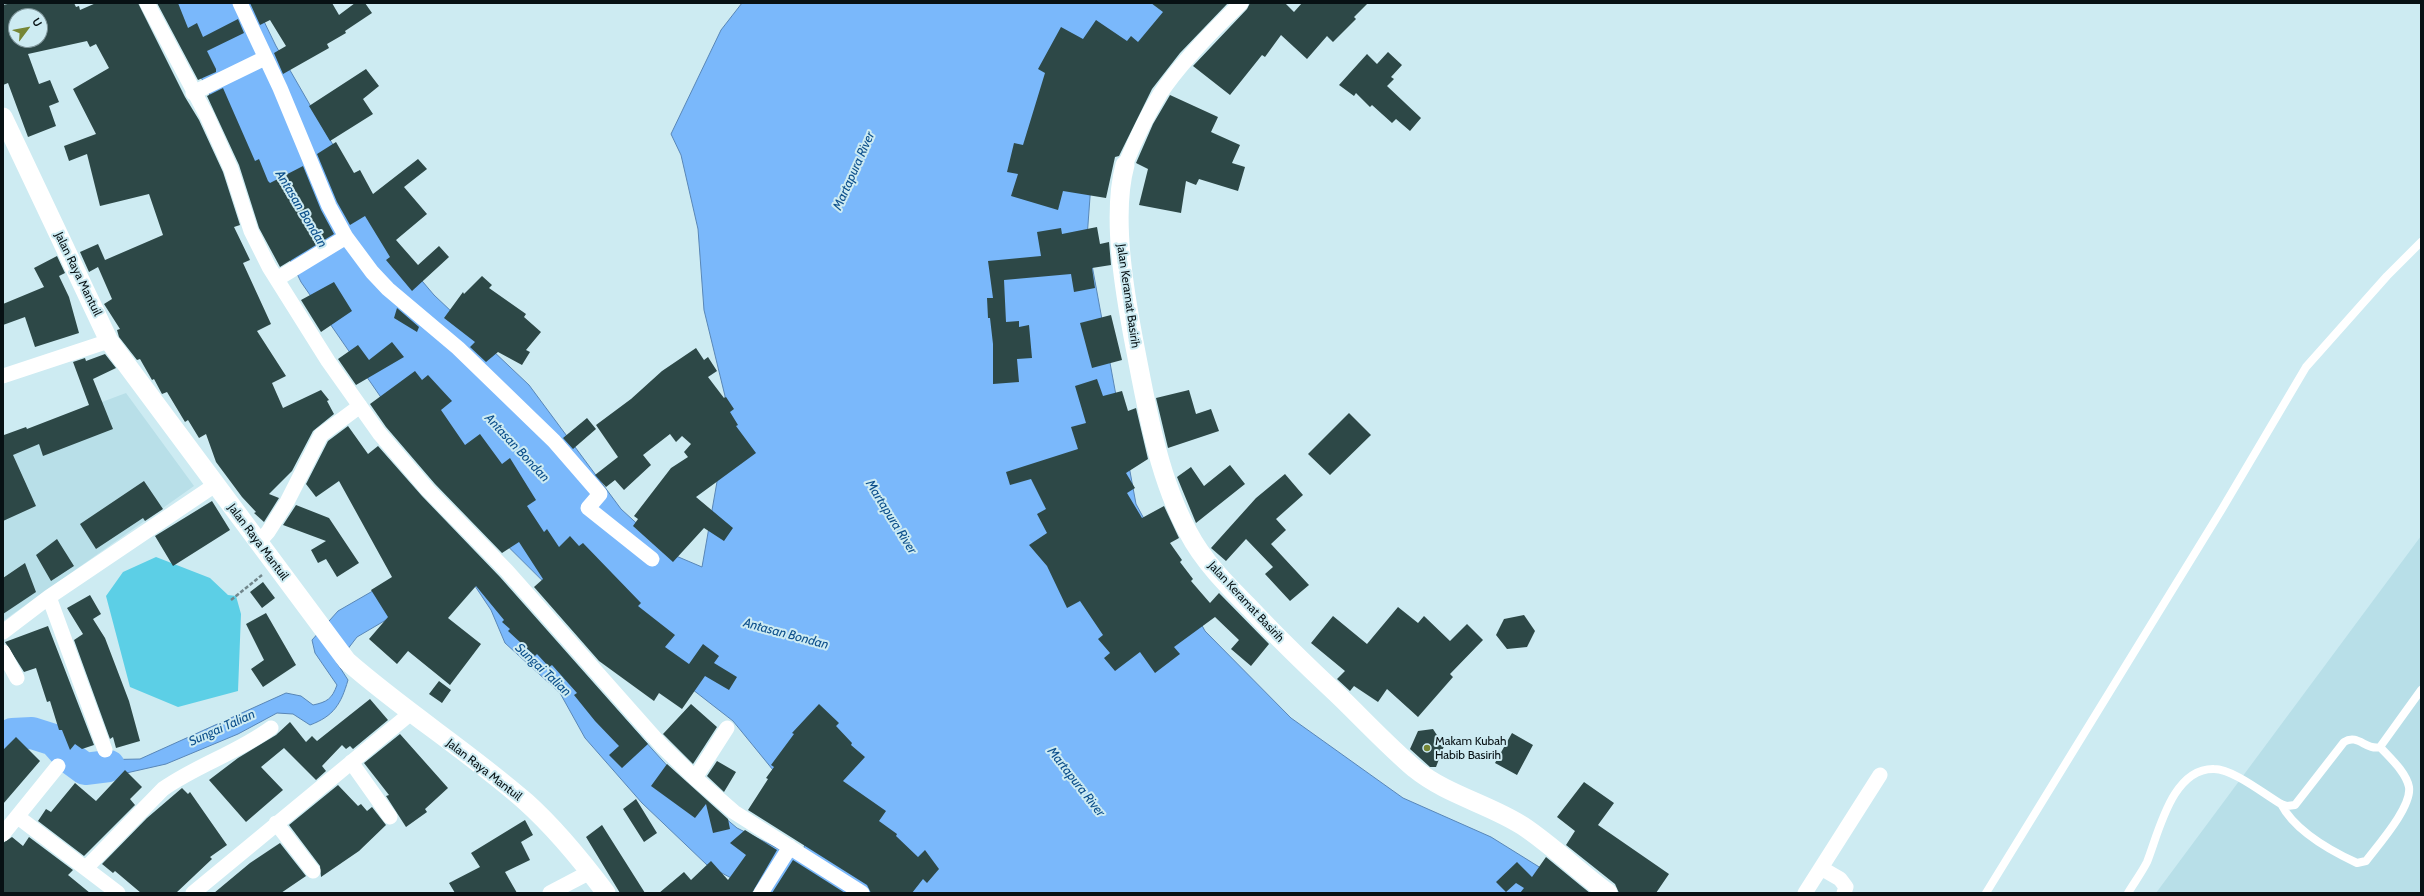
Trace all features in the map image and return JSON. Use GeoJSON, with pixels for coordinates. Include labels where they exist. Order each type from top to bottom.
{"type":"FeatureCollection","features":[{"type":"Feature","properties":{"kind":"street"},"geometry":{"type":"LineString","coordinates":[[147,3],[193,93],[207,116],[228,163],[252,231],[277,279],[328,361],[379,433],[428,490],[507,571],[662,746],[695,778],[734,812],[862,893]]}},
{"type":"Feature","properties":{"kind":"street"},"geometry":{"type":"LineString","coordinates":[[240,3],[280,88],[329,206],[346,237],[372,272],[388,289],[458,348],[554,441],[600,494],[588,508],[652,559]]}},
{"type":"Feature","properties":{"kind":"street"},"geometry":{"type":"LineString","coordinates":[[1125,165],[1141,127],[1161,93],[1218,25],[1241,3]]}},
{"type":"Feature","properties":{"kind":"street"},"geometry":{"type":"LineString","coordinates":[[193,93],[265,58]]}},
{"type":"Feature","properties":{"kind":"street","name":"Jalan Raya Mantuil"},"geometry":{"type":"LineString","coordinates":[[3,117],[109,341],[274,565],[347,661],[411,713],[526,802],[555,830],[606,893]]}},
{"type":"Feature","properties":{"kind":"street","name":"Jalan Keramat Basirih"},"geometry":{"type":"LineString","coordinates":[[1125,165],[1120,184],[1118,207],[1121,246],[1131,328],[1145,402],[1176,508],[1204,557],[1222,579],[1293,653],[1416,769],[1443,788],[1524,826],[1608,893]]}},
{"type":"Feature","properties":{"kind":"street"},"geometry":{"type":"LineString","coordinates":[[277,279],[346,237]]}},
{"type":"Feature","properties":{"kind":"street"},"geometry":{"type":"LineString","coordinates":[[3,376],[109,341]]}},
{"type":"Feature","properties":{"kind":"street"},"geometry":{"type":"LineString","coordinates":[[258,543],[268,532],[287,502],[321,434],[360,406]]}},
{"type":"Feature","properties":{"kind":"street"},"geometry":{"type":"LineString","coordinates":[[3,632],[49,597],[215,485]]}},
{"type":"Feature","properties":{"kind":"street"},"geometry":{"type":"LineString","coordinates":[[49,597],[105,750]]}},
{"type":"Feature","properties":{"kind":"street"},"geometry":{"type":"LineString","coordinates":[[3,652],[17,678]]}},
{"type":"Feature","properties":{"kind":"street"},"geometry":{"type":"LineString","coordinates":[[193,893],[211,888],[276,824],[411,713]]}},
{"type":"Feature","properties":{"kind":"street"},"geometry":{"type":"LineString","coordinates":[[86,868],[163,789],[176,780],[250,743],[270,728]]}},
{"type":"Feature","properties":{"kind":"street"},"geometry":{"type":"LineString","coordinates":[[695,778],[727,728]]}},
{"type":"Feature","properties":{"kind":"street"},"geometry":{"type":"LineString","coordinates":[[351,762],[390,817]]}},
{"type":"Feature","properties":{"kind":"street"},"geometry":{"type":"LineString","coordinates":[[3,834],[58,766]]}},
{"type":"Feature","properties":{"kind":"street"},"geometry":{"type":"LineString","coordinates":[[1805,893],[1880,775]]}},
{"type":"Feature","properties":{"kind":"street"},"geometry":{"type":"LineString","coordinates":[[18,817],[118,893]]}},
{"type":"Feature","properties":{"kind":"street"},"geometry":{"type":"LineString","coordinates":[[276,824],[313,871]]}},
{"type":"Feature","properties":{"kind":"street"},"geometry":{"type":"LineString","coordinates":[[761,893],[790,847]]}},
{"type":"Feature","properties":{"kind":"street"},"geometry":{"type":"LineString","coordinates":[[1821,868],[1843,882],[1846,887],[1844,893]]}},
{"type":"Feature","properties":{"kind":"street"},"geometry":{"type":"LineString","coordinates":[[550,893],[590,872]]}},
{"type":"Feature","properties":{"kind":"lane"},"geometry":{"type":"LineString","coordinates":[[1986,893],[2218,516],[2306,367],[2387,276],[2421,242]]}},
{"type":"Feature","properties":{"kind":"lane"},"geometry":{"type":"LineString","coordinates":[[2380,747],[2421,690]]}},
{"type":"Feature","properties":{"kind":"lane"},"geometry":{"type":"LineString","coordinates":[[2128,893],[2146,863],[2172,796],[2183,783],[2197,773],[2214,769],[2228,772],[2281,804],[2287,806],[2295,805],[2344,742],[2350,738],[2357,739],[2376,748],[2380,747],[2401,770],[2409,786],[2409,796],[2401,812],[2366,861],[2357,863],[2342,856],[2313,838],[2286,814],[2281,804]]}},
{"type":"Feature","properties":{"kind":"path"},"geometry":{"type":"LineString","coordinates":[[231,600],[274,565]]}},
{"type":"Feature","properties":{"kind":"shaded area"},"geometry":{"type":"Polygon","coordinates":[[[126,393],[194,486],[3,621],[3,439],[126,393]]]}},
{"type":"Feature","properties":{"kind":"shaded area"},"geometry":{"type":"Polygon","coordinates":[[[2421,536],[2421,893],[2156,893],[2421,536]]]}},
{"type":"Feature","properties":{"kind":"shaded area"},"geometry":{"type":"Polygon","coordinates":[[[156,557],[210,578],[228,595],[236,596],[241,614],[238,691],[178,707],[130,687],[106,596],[123,572],[156,557]]]}},
{"type":"Feature","properties":{"kind":"water"},"geometry":{"type":"Polygon","coordinates":[[[161,3],[255,3],[276,46],[389,242],[434,295],[529,385],[621,509],[669,553],[702,567],[721,459],[725,396],[704,310],[698,229],[681,155],[671,134],[721,30],[742,3],[1209,3],[1093,156],[1087,238],[1136,504],[1205,631],[1291,718],[1403,798],[1491,837],[1581,893],[759,893],[707,865],[642,803],[585,738],[560,693],[505,643],[491,610],[475,586],[391,617],[357,637],[337,663],[348,680],[339,702],[331,713],[325,718],[310,725],[293,714],[277,713],[238,734],[166,764],[91,781],[68,768],[62,761],[76,753],[91,760],[140,759],[286,693],[301,696],[313,705],[322,703],[331,697],[337,685],[315,653],[312,640],[338,611],[397,577],[438,549],[596,687],[681,781],[737,828],[793,856],[802,854],[808,834],[782,781],[733,721],[670,672],[583,621],[432,471],[301,282],[201,77],[161,3]]]}},
{"type":"Feature","properties":{"kind":"building"},"geometry":{"type":"Polygon","coordinates":[[[12,3],[74,3],[76,7],[79,6],[80,10],[96,3],[138,3],[185,97],[199,120],[223,172],[240,225],[234,227],[250,260],[243,263],[271,324],[257,331],[286,376],[272,383],[283,408],[321,390],[329,400],[327,401],[334,414],[313,431],[292,471],[269,494],[279,498],[264,522],[254,513],[256,512],[242,497],[216,462],[206,434],[199,438],[188,420],[185,422],[167,392],[162,394],[154,379],[152,380],[140,359],[137,360],[119,337],[117,330],[120,329],[104,304],[112,299],[98,267],[89,272],[80,252],[98,244],[105,260],[163,235],[149,194],[100,206],[87,154],[69,161],[64,146],[96,134],[73,89],[109,68],[96,44],[90,47],[87,41],[28,54],[39,84],[50,80],[59,102],[49,106],[56,126],[28,137],[8,83],[3,85],[3,5],[12,3]]]}},
{"type":"Feature","properties":{"kind":"building"},"geometry":{"type":"Polygon","coordinates":[[[157,3],[178,3],[188,28],[197,23],[203,37],[238,19],[244,33],[207,51],[216,72],[198,80],[157,3]]]}},
{"type":"Feature","properties":{"kind":"building"},"geometry":{"type":"Polygon","coordinates":[[[250,3],[332,3],[339,15],[355,3],[365,3],[372,13],[345,31],[346,33],[327,44],[329,48],[283,74],[274,53],[286,46],[270,20],[260,25],[250,3]]]}},
{"type":"Feature","properties":{"kind":"building"},"geometry":{"type":"Polygon","coordinates":[[[1151,3],[1228,3],[1180,53],[1152,89],[1119,156],[1115,157],[1106,198],[1063,191],[1058,210],[1011,196],[1018,174],[1007,172],[1014,143],[1023,145],[1045,73],[1038,69],[1061,27],[1083,39],[1096,20],[1127,41],[1131,36],[1138,42],[1163,12],[1151,3]]]}},
{"type":"Feature","properties":{"kind":"building"},"geometry":{"type":"Polygon","coordinates":[[[1250,3],[1285,3],[1294,12],[1302,3],[1368,3],[1354,17],[1356,19],[1333,42],[1327,36],[1307,59],[1281,35],[1265,57],[1262,55],[1230,95],[1193,66],[1247,9],[1250,3]]]}},
{"type":"Feature","properties":{"kind":"building"},"geometry":{"type":"Polygon","coordinates":[[[1388,52],[1402,65],[1391,77],[1394,79],[1387,86],[1421,118],[1410,131],[1396,119],[1392,123],[1372,105],[1370,107],[1356,93],[1354,96],[1339,85],[1367,54],[1377,64],[1388,52]]]}},
{"type":"Feature","properties":{"kind":"building"},"geometry":{"type":"Polygon","coordinates":[[[366,69],[379,86],[363,99],[373,114],[330,141],[309,106],[366,69]]]}},
{"type":"Feature","properties":{"kind":"building"},"geometry":{"type":"Polygon","coordinates":[[[223,88],[255,161],[259,159],[268,181],[270,183],[303,166],[321,210],[334,234],[280,267],[259,228],[239,165],[207,96],[223,88]]]}},
{"type":"Feature","properties":{"kind":"building"},"geometry":{"type":"Polygon","coordinates":[[[1170,95],[1218,117],[1211,132],[1240,145],[1232,163],[1245,167],[1238,191],[1199,179],[1196,185],[1186,181],[1181,213],[1139,205],[1148,169],[1136,163],[1153,124],[1170,95]]]}},
{"type":"Feature","properties":{"kind":"building"},"geometry":{"type":"Polygon","coordinates":[[[336,142],[354,173],[360,170],[373,194],[418,159],[427,169],[404,187],[427,214],[396,240],[418,265],[439,246],[449,257],[412,291],[386,260],[390,257],[365,216],[350,225],[337,202],[317,154],[336,142]]]}},
{"type":"Feature","properties":{"kind":"building"},"geometry":{"type":"Polygon","coordinates":[[[1097,227],[1100,244],[1109,242],[1111,265],[1092,268],[1095,288],[1074,292],[1071,274],[1004,280],[1006,322],[1019,321],[1019,327],[1029,325],[1032,358],[1017,359],[1019,382],[993,384],[993,344],[990,318],[988,318],[987,298],[993,298],[988,261],[1041,256],[1037,232],[1061,228],[1062,234],[1097,227]]]}},
{"type":"Feature","properties":{"kind":"building"},"geometry":{"type":"Polygon","coordinates":[[[57,256],[65,273],[59,276],[69,297],[79,333],[35,347],[25,317],[3,325],[3,304],[44,287],[34,268],[57,256]]]}},
{"type":"Feature","properties":{"kind":"building"},"geometry":{"type":"Polygon","coordinates":[[[482,276],[492,285],[489,288],[526,314],[524,317],[541,332],[526,350],[530,352],[522,365],[498,352],[486,362],[470,347],[475,342],[444,318],[463,292],[464,294],[482,276]]]}},
{"type":"Feature","properties":{"kind":"building"},"geometry":{"type":"Polygon","coordinates":[[[334,282],[352,311],[321,332],[301,300],[334,282]]]}},
{"type":"Feature","properties":{"kind":"building"},"geometry":{"type":"Polygon","coordinates":[[[397,308],[419,327],[417,332],[394,318],[397,308]]]}},
{"type":"Feature","properties":{"kind":"building"},"geometry":{"type":"Polygon","coordinates":[[[1111,315],[1122,360],[1092,368],[1080,323],[1111,315]]]}},
{"type":"Feature","properties":{"kind":"building"},"geometry":{"type":"Polygon","coordinates":[[[392,342],[404,357],[356,385],[338,359],[358,345],[369,360],[392,342]]]}},
{"type":"Feature","properties":{"kind":"building"},"geometry":{"type":"Polygon","coordinates":[[[696,348],[704,360],[708,357],[717,371],[708,377],[724,398],[726,397],[734,409],[730,412],[738,425],[736,426],[756,453],[696,497],[733,528],[724,541],[704,528],[673,562],[633,526],[638,519],[634,516],[671,468],[688,457],[684,452],[691,444],[682,436],[676,442],[670,434],[643,455],[651,465],[624,490],[615,480],[606,487],[595,475],[618,457],[596,425],[631,399],[662,371],[696,348]]]}},
{"type":"Feature","properties":{"kind":"building"},"geometry":{"type":"Polygon","coordinates":[[[105,354],[116,368],[93,379],[113,429],[43,456],[39,444],[13,455],[36,506],[3,521],[3,432],[4,435],[26,427],[27,429],[89,405],[73,362],[85,358],[86,361],[105,354]]]}},
{"type":"Feature","properties":{"kind":"building"},"geometry":{"type":"Polygon","coordinates":[[[415,371],[422,380],[428,375],[452,401],[441,410],[465,445],[480,434],[502,464],[510,458],[536,500],[527,506],[544,532],[547,529],[559,547],[570,536],[579,546],[583,543],[641,603],[638,606],[675,635],[665,647],[689,664],[703,644],[719,656],[714,663],[737,677],[729,690],[705,676],[682,709],[659,693],[654,701],[599,661],[534,587],[543,579],[519,542],[502,553],[435,484],[386,427],[370,404],[415,371]]]}},
{"type":"Feature","properties":{"kind":"building"},"geometry":{"type":"Polygon","coordinates":[[[1097,379],[1103,396],[1122,391],[1128,411],[1136,408],[1148,459],[1126,473],[1135,488],[1127,493],[1142,518],[1164,506],[1179,538],[1170,543],[1182,560],[1180,562],[1193,579],[1191,581],[1210,603],[1219,593],[1269,644],[1251,666],[1231,649],[1239,640],[1215,617],[1174,647],[1180,654],[1155,673],[1140,652],[1115,671],[1104,658],[1110,653],[1098,639],[1103,635],[1080,601],[1067,608],[1047,566],[1029,545],[1047,533],[1037,514],[1046,509],[1031,479],[1010,485],[1006,472],[1078,449],[1071,427],[1086,423],[1075,386],[1097,379]]]}},
{"type":"Feature","properties":{"kind":"building"},"geometry":{"type":"Polygon","coordinates":[[[1189,390],[1196,414],[1211,409],[1219,431],[1168,448],[1156,398],[1189,390]]]}},
{"type":"Feature","properties":{"kind":"building"},"geometry":{"type":"Polygon","coordinates":[[[1349,413],[1371,435],[1330,475],[1308,454],[1349,413]]]}},
{"type":"Feature","properties":{"kind":"building"},"geometry":{"type":"Polygon","coordinates":[[[587,418],[596,429],[573,449],[563,438],[587,418]]]}},
{"type":"Feature","properties":{"kind":"building"},"geometry":{"type":"Polygon","coordinates":[[[348,426],[368,454],[378,446],[422,496],[500,577],[648,744],[622,768],[609,755],[619,746],[595,721],[574,695],[577,693],[552,665],[549,667],[537,654],[535,656],[508,631],[510,629],[502,622],[504,620],[476,586],[448,618],[481,644],[450,685],[408,651],[397,664],[369,639],[388,617],[371,590],[392,577],[339,481],[316,497],[306,484],[328,441],[348,426]]]}},
{"type":"Feature","properties":{"kind":"building"},"geometry":{"type":"Polygon","coordinates":[[[1230,465],[1245,484],[1196,523],[1177,477],[1191,467],[1204,486],[1230,465]]]}},
{"type":"Feature","properties":{"kind":"building"},"geometry":{"type":"Polygon","coordinates":[[[1285,474],[1303,495],[1276,519],[1286,530],[1271,544],[1309,585],[1290,601],[1265,574],[1273,567],[1246,539],[1226,561],[1211,548],[1256,498],[1285,474]]]}},
{"type":"Feature","properties":{"kind":"building"},"geometry":{"type":"Polygon","coordinates":[[[144,481],[163,509],[145,521],[143,518],[96,549],[80,524],[144,481]]]}},
{"type":"Feature","properties":{"kind":"building"},"geometry":{"type":"Polygon","coordinates":[[[212,501],[230,530],[173,566],[155,536],[212,501]]]}},
{"type":"Feature","properties":{"kind":"building"},"geometry":{"type":"Polygon","coordinates":[[[296,505],[329,518],[359,563],[337,577],[326,559],[318,563],[311,550],[326,541],[283,525],[296,505]]]}},
{"type":"Feature","properties":{"kind":"building"},"geometry":{"type":"Polygon","coordinates":[[[57,539],[74,566],[51,581],[36,555],[57,539]]]}},
{"type":"Feature","properties":{"kind":"building"},"geometry":{"type":"Polygon","coordinates":[[[25,563],[36,592],[3,614],[3,578],[25,563]]]}},
{"type":"Feature","properties":{"kind":"building"},"geometry":{"type":"Polygon","coordinates":[[[263,582],[275,598],[262,608],[250,592],[263,582]]]}},
{"type":"Feature","properties":{"kind":"building"},"geometry":{"type":"Polygon","coordinates":[[[90,595],[101,614],[93,619],[105,638],[129,701],[140,741],[116,748],[113,737],[110,739],[74,640],[83,634],[67,608],[90,595]]]}},
{"type":"Feature","properties":{"kind":"building"},"geometry":{"type":"Polygon","coordinates":[[[1398,607],[1418,623],[1424,616],[1450,641],[1467,624],[1483,640],[1450,674],[1453,677],[1418,717],[1387,689],[1378,702],[1354,686],[1350,691],[1337,679],[1345,671],[1311,643],[1333,616],[1367,644],[1398,607]]]}},
{"type":"Feature","properties":{"kind":"building"},"geometry":{"type":"Polygon","coordinates":[[[266,613],[296,665],[263,687],[251,669],[264,660],[246,624],[266,613]]]}},
{"type":"Feature","properties":{"kind":"building"},"geometry":{"type":"Polygon","coordinates":[[[1524,615],[1535,631],[1527,647],[1507,649],[1496,635],[1504,619],[1524,615]]]}},
{"type":"Feature","properties":{"kind":"building"},"geometry":{"type":"Polygon","coordinates":[[[48,626],[94,745],[82,749],[75,744],[70,750],[62,730],[59,730],[50,701],[47,702],[36,668],[24,672],[5,642],[48,626]]]}},
{"type":"Feature","properties":{"kind":"building"},"geometry":{"type":"Polygon","coordinates":[[[439,681],[451,690],[442,703],[429,694],[439,681]]]}},
{"type":"Feature","properties":{"kind":"building"},"geometry":{"type":"Polygon","coordinates":[[[370,699],[388,720],[353,749],[350,746],[346,749],[342,745],[322,766],[326,771],[316,780],[284,748],[261,767],[283,790],[246,822],[209,780],[238,758],[276,735],[290,722],[306,742],[312,736],[317,741],[370,699]]]}},
{"type":"Feature","properties":{"kind":"building"},"geometry":{"type":"Polygon","coordinates":[[[691,704],[717,727],[693,764],[663,734],[691,704]]]}},
{"type":"Feature","properties":{"kind":"building"},"geometry":{"type":"Polygon","coordinates":[[[819,704],[839,723],[836,726],[852,743],[851,745],[865,757],[843,781],[886,811],[879,821],[897,834],[896,836],[918,857],[925,850],[939,869],[927,883],[923,879],[912,893],[871,893],[867,885],[748,810],[768,779],[766,778],[774,767],[771,765],[794,734],[792,733],[819,704]]]}},
{"type":"Feature","properties":{"kind":"building","name":"Makam Kubah Habib Basirih"},"geometry":{"type":"Polygon","coordinates":[[[1433,729],[1444,746],[1436,767],[1430,767],[1410,749],[1418,731],[1433,729]]]}},
{"type":"Feature","properties":{"kind":"building"},"geometry":{"type":"Polygon","coordinates":[[[1512,733],[1533,745],[1517,775],[1495,763],[1512,733]]]}},
{"type":"Feature","properties":{"kind":"building"},"geometry":{"type":"Polygon","coordinates":[[[400,734],[448,788],[425,809],[427,812],[406,827],[386,796],[389,795],[364,763],[400,734]]]}},
{"type":"Feature","properties":{"kind":"building"},"geometry":{"type":"Polygon","coordinates":[[[16,737],[40,761],[3,804],[3,750],[16,737]]]}},
{"type":"Feature","properties":{"kind":"building"},"geometry":{"type":"Polygon","coordinates":[[[717,761],[736,772],[724,792],[707,776],[717,761]]]}},
{"type":"Feature","properties":{"kind":"building"},"geometry":{"type":"Polygon","coordinates":[[[667,764],[728,819],[730,829],[713,833],[706,804],[695,818],[651,786],[667,764]]]}},
{"type":"Feature","properties":{"kind":"building"},"geometry":{"type":"Polygon","coordinates":[[[125,770],[142,787],[130,799],[135,805],[84,856],[38,821],[46,809],[51,812],[75,783],[96,801],[125,770]]]}},
{"type":"Feature","properties":{"kind":"building"},"geometry":{"type":"Polygon","coordinates":[[[1584,782],[1614,803],[1598,825],[1669,874],[1656,893],[1619,893],[1615,884],[1566,845],[1575,831],[1557,817],[1584,782]]]}},
{"type":"Feature","properties":{"kind":"building"},"geometry":{"type":"Polygon","coordinates":[[[338,785],[358,806],[361,804],[367,811],[372,807],[386,825],[359,851],[321,877],[320,866],[289,825],[338,785]]]}},
{"type":"Feature","properties":{"kind":"building"},"geometry":{"type":"Polygon","coordinates":[[[182,788],[188,794],[190,792],[227,845],[210,857],[212,859],[176,893],[141,893],[115,871],[113,873],[102,864],[147,818],[182,788]]]}},
{"type":"Feature","properties":{"kind":"building"},"geometry":{"type":"Polygon","coordinates":[[[636,799],[657,833],[644,842],[623,809],[636,799]]]}},
{"type":"Feature","properties":{"kind":"building"},"geometry":{"type":"Polygon","coordinates":[[[525,820],[533,835],[521,842],[530,860],[505,872],[517,893],[455,893],[449,883],[480,867],[471,853],[525,820]]]}},
{"type":"Feature","properties":{"kind":"building"},"geometry":{"type":"Polygon","coordinates":[[[602,825],[645,893],[620,893],[586,837],[602,825]]]}},
{"type":"Feature","properties":{"kind":"building"},"geometry":{"type":"Polygon","coordinates":[[[745,830],[777,850],[752,893],[659,893],[684,872],[691,880],[711,861],[728,880],[746,855],[730,843],[745,830]]]}},
{"type":"Feature","properties":{"kind":"building"},"geometry":{"type":"Polygon","coordinates":[[[12,837],[23,846],[29,837],[73,870],[68,875],[90,893],[3,893],[3,843],[12,837]]]}},
{"type":"Feature","properties":{"kind":"building"},"geometry":{"type":"Polygon","coordinates":[[[280,843],[306,876],[281,893],[214,893],[250,863],[280,843]]]}},
{"type":"Feature","properties":{"kind":"building"},"geometry":{"type":"Polygon","coordinates":[[[1546,857],[1590,893],[1520,893],[1524,888],[1516,883],[1506,892],[1496,882],[1517,862],[1532,877],[1546,857]]]}},
{"type":"Feature","properties":{"kind":"building"},"geometry":{"type":"Polygon","coordinates":[[[793,860],[845,893],[772,893],[793,860]]]}},
{"type":"Feature","properties":{"kind":"waterway","name":"Sungai Talian"},"geometry":{"type":"LineString","coordinates":[[3,739],[12,734],[32,733],[54,740],[70,758],[85,769],[109,766]]}},
{"type":"Feature","properties":{"kind":"place","name":"Makam Kubah Habib Basirih"},"geometry":{"type":"Point","coordinates":[1427,748]}},
{"type":"Feature","properties":{"kind":"water label","name":"Martapura River"},"geometry":{"type":"Point","coordinates":[854,171]}},
{"type":"Feature","properties":{"kind":"water label","name":"Antasan Bondan"},"geometry":{"type":"Point","coordinates":[301,209]}},
{"type":"Feature","properties":{"kind":"water label","name":"Antasan Bondan"},"geometry":{"type":"Point","coordinates":[517,448]}},
{"type":"Feature","properties":{"kind":"water label","name":"Martapura River"},"geometry":{"type":"Point","coordinates":[891,517]}},
{"type":"Feature","properties":{"kind":"water label","name":"Antasan Bondan"},"geometry":{"type":"Point","coordinates":[786,634]}},
{"type":"Feature","properties":{"kind":"water label","name":"Martapura River"},"geometry":{"type":"Point","coordinates":[1076,782]}}]}
